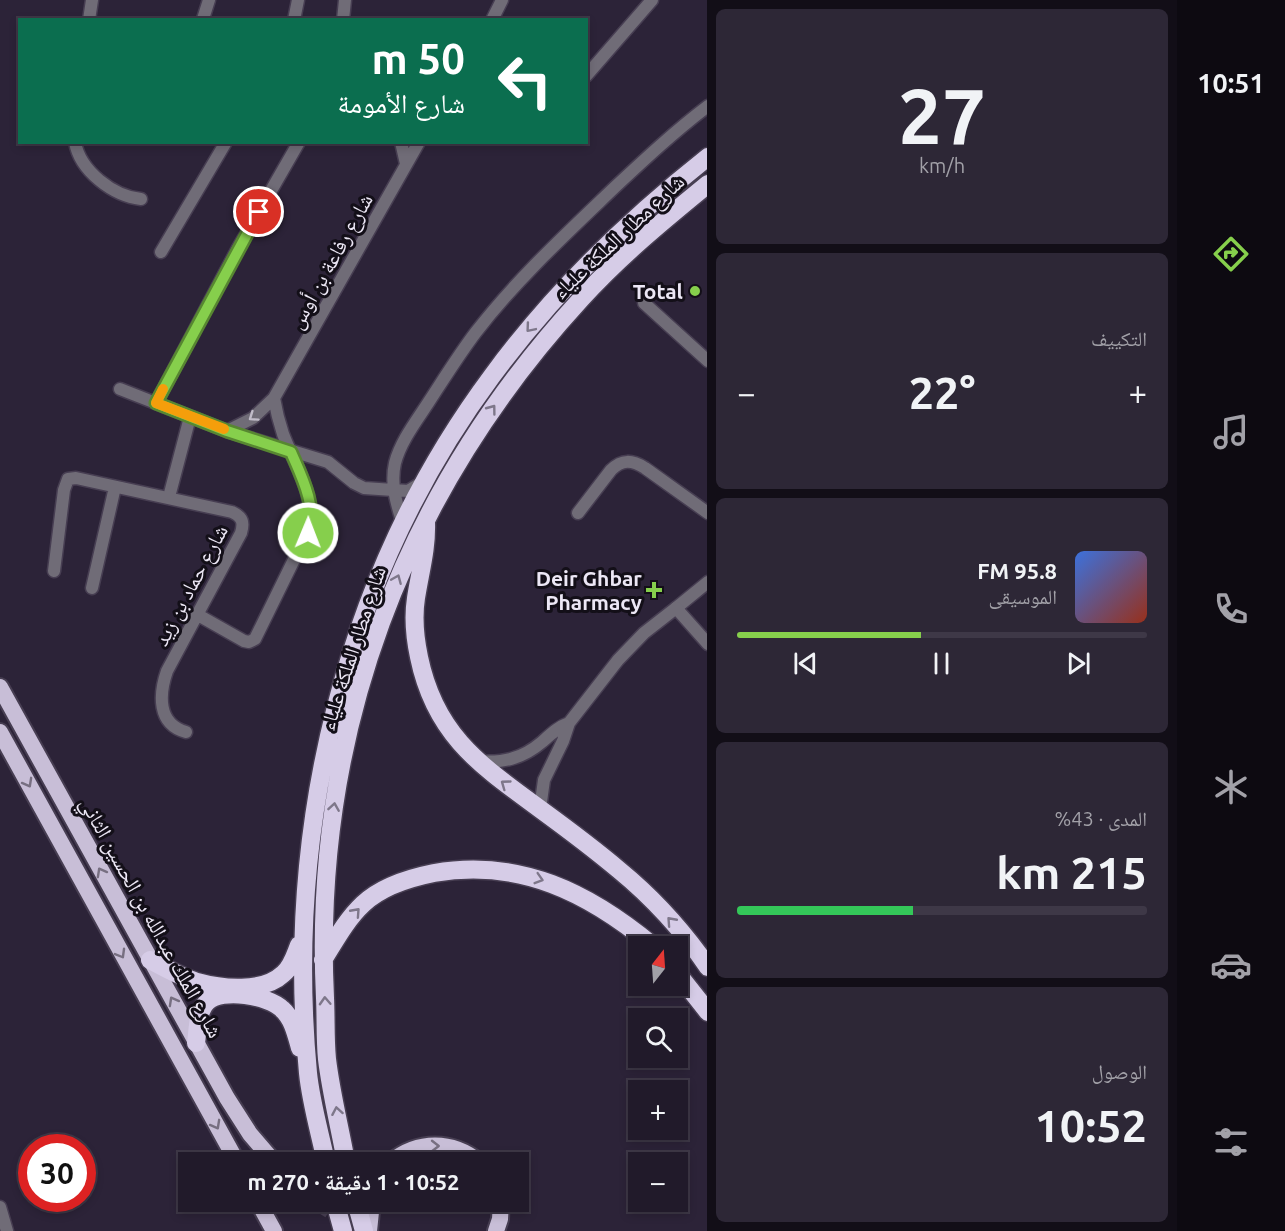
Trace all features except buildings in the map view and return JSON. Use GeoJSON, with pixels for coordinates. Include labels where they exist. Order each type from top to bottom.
{"type":"FeatureCollection","features":[{"type":"Feature","properties":{"kind":"highway","name":"شارع مطار الملكة علياء"},"geometry":{"type":"LineString","coordinates":[[324,1152],[309,1076],[302,938],[313,817],[332,720],[359,630],[403,525],[426,480],[471,404],[514,347],[584,267],[635,217],[707,158]]}},
{"type":"Feature","properties":{"kind":"highway","name":"شارع مطار الملكة علياء"},"geometry":{"type":"LineString","coordinates":[[344,1152],[327,1059],[323,960],[324,897],[329,835],[339,769],[356,695],[381,619],[406,559],[459,461],[486,417],[558,324],[616,263],[707,185]]}},
{"type":"Feature","properties":{"kind":"highway"},"geometry":{"type":"LineString","coordinates":[[426,521],[426,551],[416,601],[416,636],[425,680],[439,714],[459,744],[477,762],[633,882],[672,922],[707,966]]}},
{"type":"Feature","properties":{"kind":"highway","name":"شارع الملك عبدالله بن الحسين الثاني"},"geometry":{"type":"LineString","coordinates":[[0,687],[196,1043],[240,1119],[265,1152]]}},
{"type":"Feature","properties":{"kind":"highway","name":"شارع الملك عبدالله بن الحسين الثاني"},"geometry":{"type":"LineString","coordinates":[[0,732],[231,1152]]}},
{"type":"Feature","properties":{"kind":"highway"},"geometry":{"type":"LineString","coordinates":[[323,960],[348,922],[373,896],[386,888],[415,877],[463,871],[518,873],[557,885],[594,904],[639,936]]}},
{"type":"Feature","properties":{"kind":"highway"},"geometry":{"type":"LineString","coordinates":[[150,960],[198,982],[229,987],[261,986],[278,979],[285,973],[291,965],[302,938]]}},
{"type":"Feature","properties":{"kind":"highway"},"geometry":{"type":"LineString","coordinates":[[688,987],[707,1011]]}},
{"type":"Feature","properties":{"kind":"highway"},"geometry":{"type":"LineString","coordinates":[[196,1043],[201,1014],[208,1001],[218,996],[230,995],[264,999],[280,1007],[291,1021],[309,1076]]}},
{"type":"Feature","properties":{"kind":"highway"},"geometry":{"type":"LineString","coordinates":[[405,1152],[430,1145],[462,1152]]}},
{"type":"Feature","properties":{"kind":"highway"},"geometry":{"type":"LineString","coordinates":[[264,1212],[274,1231]]}},
{"type":"Feature","properties":{"kind":"highway"},"geometry":{"type":"LineString","coordinates":[[338,1212],[343,1231]]}},
{"type":"Feature","properties":{"kind":"highway"},"geometry":{"type":"LineString","coordinates":[[359,1212],[364,1231]]}},
{"type":"Feature","properties":{"kind":"highway"},"geometry":{"type":"LineString","coordinates":[[369,1231],[371,1212]]}},
{"type":"Feature","properties":{"kind":"highway"},"geometry":{"type":"LineString","coordinates":[[496,1231],[500,1212]]}},
{"type":"Feature","properties":{"kind":"street"},"geometry":{"type":"LineString","coordinates":[[89,18],[92,0]]}},
{"type":"Feature","properties":{"kind":"street"},"geometry":{"type":"LineString","coordinates":[[204,18],[208,0]]}},
{"type":"Feature","properties":{"kind":"street"},"geometry":{"type":"LineString","coordinates":[[294,18],[298,0]]}},
{"type":"Feature","properties":{"kind":"street"},"geometry":{"type":"LineString","coordinates":[[344,18],[345,0]]}},
{"type":"Feature","properties":{"kind":"street"},"geometry":{"type":"LineString","coordinates":[[493,18],[502,0]]}},
{"type":"Feature","properties":{"kind":"street"},"geometry":{"type":"LineString","coordinates":[[588,74],[652,0]]}},
{"type":"Feature","properties":{"kind":"street","name":"شارع مطار الملكة علياء"},"geometry":{"type":"LineString","coordinates":[[403,525],[393,490],[395,463],[400,449],[477,330],[530,271],[597,204],[677,129],[707,107]]}},
{"type":"Feature","properties":{"kind":"street"},"geometry":{"type":"LineString","coordinates":[[76,144],[84,165],[124,195],[141,199]]}},
{"type":"Feature","properties":{"kind":"street"},"geometry":{"type":"LineString","coordinates":[[161,252],[225,144]]}},
{"type":"Feature","properties":{"kind":"street"},"geometry":{"type":"LineString","coordinates":[[156,403],[237,250],[298,144]]}},
{"type":"Feature","properties":{"kind":"street"},"geometry":{"type":"LineString","coordinates":[[401,144],[406,164]]}},
{"type":"Feature","properties":{"kind":"street","name":"شارع رفاعة بن أوس"},"geometry":{"type":"LineString","coordinates":[[227,431],[253,418],[274,398],[418,144]]}},
{"type":"Feature","properties":{"kind":"street"},"geometry":{"type":"LineString","coordinates":[[644,303],[707,360]]}},
{"type":"Feature","properties":{"kind":"street"},"geometry":{"type":"LineString","coordinates":[[120,389],[227,431],[328,462],[358,486],[408,491],[426,480]]}},
{"type":"Feature","properties":{"kind":"street"},"geometry":{"type":"LineString","coordinates":[[198,615],[244,641],[252,641],[258,636],[310,527],[311,515],[304,483],[280,426],[274,398]]}},
{"type":"Feature","properties":{"kind":"street"},"geometry":{"type":"LineString","coordinates":[[169,497],[190,417]]}},
{"type":"Feature","properties":{"kind":"street"},"geometry":{"type":"LineString","coordinates":[[578,513],[615,465],[625,461],[645,468],[707,512]]}},
{"type":"Feature","properties":{"kind":"street","name":"شارع حماد بن زيد"},"geometry":{"type":"LineString","coordinates":[[54,571],[66,480],[76,478],[169,497],[239,515],[243,522],[240,537],[167,671],[161,690],[162,707],[167,720],[173,726],[186,732]]}},
{"type":"Feature","properties":{"kind":"street"},"geometry":{"type":"LineString","coordinates":[[92,588],[115,487]]}},
{"type":"Feature","properties":{"kind":"street"},"geometry":{"type":"LineString","coordinates":[[540,809],[544,780],[569,723],[644,633],[707,583]]}},
{"type":"Feature","properties":{"kind":"street"},"geometry":{"type":"LineString","coordinates":[[676,608],[707,643]]}},
{"type":"Feature","properties":{"kind":"street"},"geometry":{"type":"LineString","coordinates":[[477,762],[499,762],[517,758],[535,747],[557,728],[569,723]]}},
{"type":"Feature","properties":{"kind":"street"},"geometry":{"type":"LineString","coordinates":[[0,1207],[7,1231]]}},
{"type":"Feature","properties":{"kind":"tunnel"},"geometry":{"type":"LineString","coordinates":[[332,1212],[363,1231]]}},
{"type":"Feature","properties":{"kind":"slow traffic"},"geometry":{"type":"LineString","coordinates":[[163,389],[156,403],[224,429]]}},
{"type":"Feature","properties":{"kind":"place","name":"Total"},"geometry":{"type":"Point","coordinates":[695,291]}},
{"type":"Feature","properties":{"kind":"place","name":"Deir Ghbar Pharmacy"},"geometry":{"type":"Point","coordinates":[654,590]}},
{"type":"Feature","properties":{"kind":"route"},"geometry":{"type":"LineString","coordinates":[[259,212],[156,403],[227,431],[291,452],[304,483],[311,515],[308,533]]}}]}
